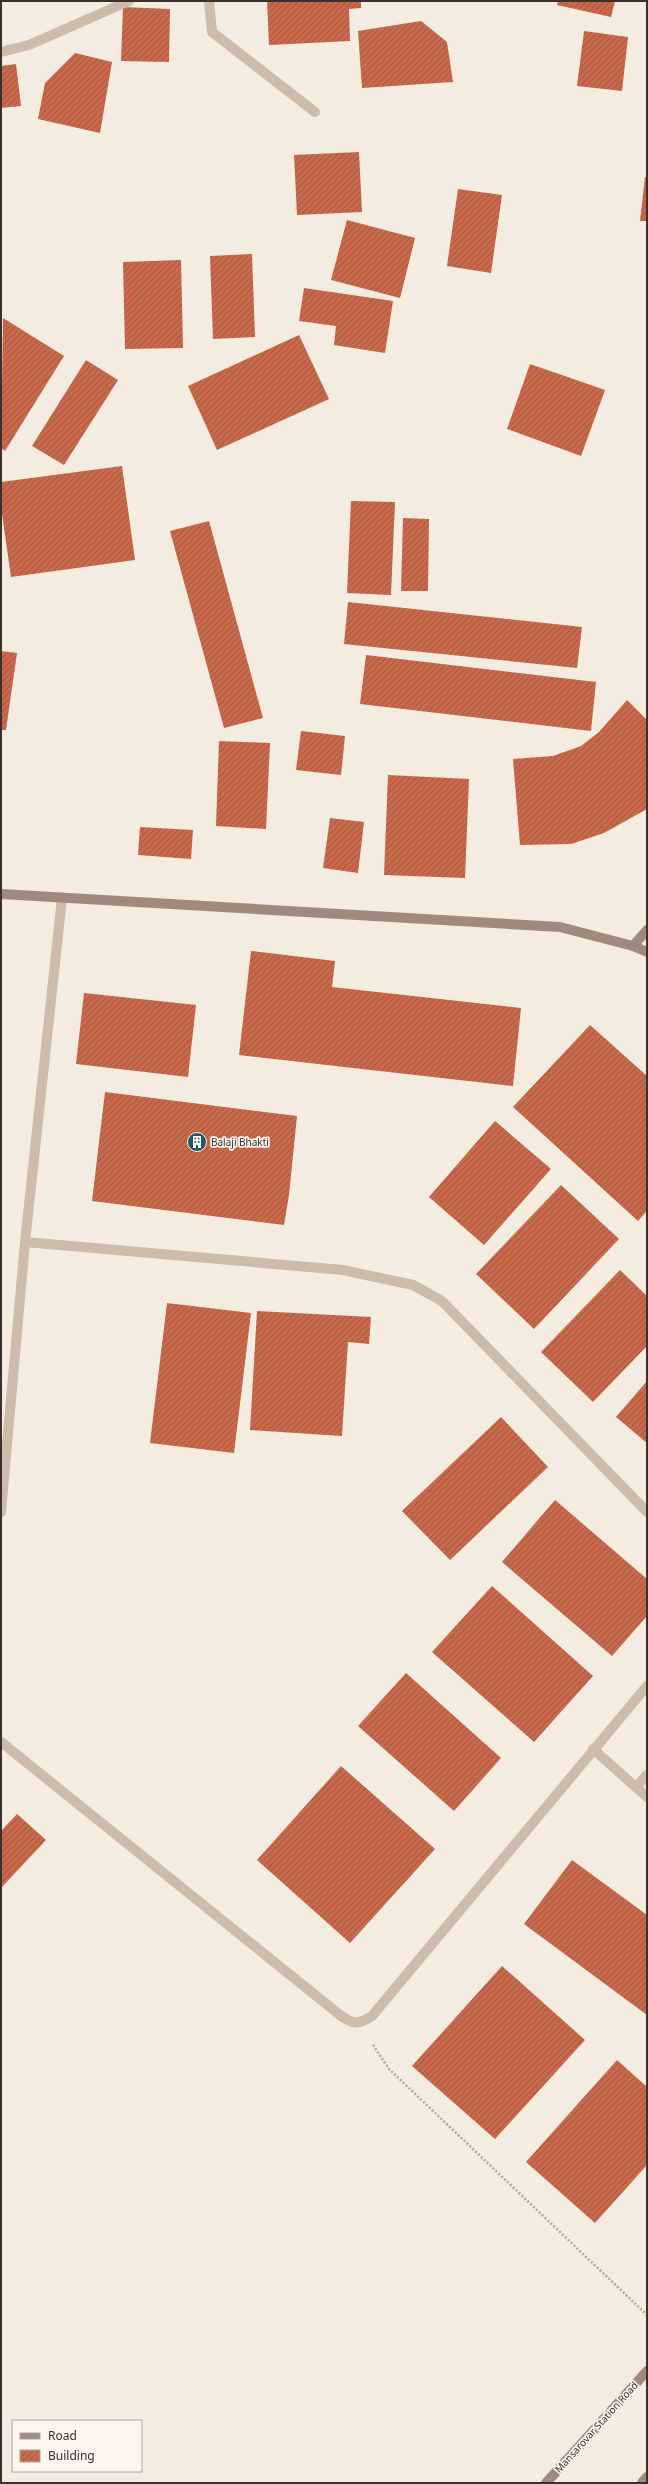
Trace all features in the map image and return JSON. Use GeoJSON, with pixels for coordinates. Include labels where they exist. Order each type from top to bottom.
{"type":"FeatureCollection","features":[{"type":"Feature","properties":{"kind":"street"},"geometry":{"type":"LineString","coordinates":[[1,52],[29,45],[129,1]]}},
{"type":"Feature","properties":{"kind":"street"},"geometry":{"type":"LineString","coordinates":[[209,1],[212,32],[315,112]]}},
{"type":"Feature","properties":{"kind":"street"},"geometry":{"type":"LineString","coordinates":[[1,894],[560,927],[633,946],[647,952]]}},
{"type":"Feature","properties":{"kind":"street"},"geometry":{"type":"LineString","coordinates":[[1,1512],[25,1242],[62,898]]}},
{"type":"Feature","properties":{"kind":"street"},"geometry":{"type":"LineString","coordinates":[[633,946],[647,930]]}},
{"type":"Feature","properties":{"kind":"street"},"geometry":{"type":"LineString","coordinates":[[25,1242],[343,1270],[413,1285],[442,1301],[647,1512]]}},
{"type":"Feature","properties":{"kind":"street"},"geometry":{"type":"LineString","coordinates":[[1,1742],[335,2012],[349,2022],[362,2023],[372,2016],[647,1686]]}},
{"type":"Feature","properties":{"kind":"street"},"geometry":{"type":"LineString","coordinates":[[594,1750],[647,1797]]}},
{"type":"Feature","properties":{"kind":"street"},"geometry":{"type":"LineString","coordinates":[[636,1787],[647,1775]]}},
{"type":"Feature","properties":{"kind":"street","name":"Mansarovar Station Road"},"geometry":{"type":"LineString","coordinates":[[546,2483],[647,2371]]}},
{"type":"Feature","properties":{"kind":"street"},"geometry":{"type":"LineString","coordinates":[[642,2483],[647,2477]]}},
{"type":"Feature","properties":{"kind":"path"},"geometry":{"type":"LineString","coordinates":[[362,2023],[374,2047],[389,2069],[647,2315]]}},
{"type":"Feature","properties":{"kind":"building"},"geometry":{"type":"Polygon","coordinates":[[[267,1],[361,1],[361,8],[349,9],[350,41],[269,45],[267,1]]]}},
{"type":"Feature","properties":{"kind":"building"},"geometry":{"type":"Polygon","coordinates":[[[558,1],[615,1],[611,17],[557,5],[558,1]]]}},
{"type":"Feature","properties":{"kind":"building"},"geometry":{"type":"Polygon","coordinates":[[[123,7],[170,9],[169,62],[121,61],[123,7]]]}},
{"type":"Feature","properties":{"kind":"building"},"geometry":{"type":"Polygon","coordinates":[[[421,21],[447,42],[453,82],[362,88],[358,31],[421,21]]]}},
{"type":"Feature","properties":{"kind":"building"},"geometry":{"type":"Polygon","coordinates":[[[584,31],[628,37],[622,91],[577,86],[584,31]]]}},
{"type":"Feature","properties":{"kind":"building"},"geometry":{"type":"Polygon","coordinates":[[[75,53],[112,62],[100,133],[38,119],[45,83],[75,53]]]}},
{"type":"Feature","properties":{"kind":"building"},"geometry":{"type":"Polygon","coordinates":[[[16,64],[21,106],[1,108],[1,66],[16,64]]]}},
{"type":"Feature","properties":{"kind":"building"},"geometry":{"type":"Polygon","coordinates":[[[359,152],[362,212],[297,215],[294,155],[359,152]]]}},
{"type":"Feature","properties":{"kind":"building"},"geometry":{"type":"Polygon","coordinates":[[[645,177],[647,177],[647,221],[640,221],[645,177]]]}},
{"type":"Feature","properties":{"kind":"building"},"geometry":{"type":"Polygon","coordinates":[[[458,189],[502,195],[491,273],[447,266],[458,189]]]}},
{"type":"Feature","properties":{"kind":"building"},"geometry":{"type":"Polygon","coordinates":[[[347,220],[415,238],[400,298],[331,280],[347,220]]]}},
{"type":"Feature","properties":{"kind":"building"},"geometry":{"type":"Polygon","coordinates":[[[252,254],[255,337],[213,339],[210,256],[252,254]]]}},
{"type":"Feature","properties":{"kind":"building"},"geometry":{"type":"Polygon","coordinates":[[[181,260],[183,348],[125,349],[123,262],[181,260]]]}},
{"type":"Feature","properties":{"kind":"building"},"geometry":{"type":"Polygon","coordinates":[[[304,288],[393,301],[385,353],[334,345],[336,326],[299,321],[304,288]]]}},
{"type":"Feature","properties":{"kind":"building"},"geometry":{"type":"Polygon","coordinates":[[[3,318],[64,356],[5,451],[1,448],[3,318]]]}},
{"type":"Feature","properties":{"kind":"building"},"geometry":{"type":"Polygon","coordinates":[[[299,335],[329,399],[217,450],[188,386],[299,335]]]}},
{"type":"Feature","properties":{"kind":"building"},"geometry":{"type":"Polygon","coordinates":[[[86,360],[118,380],[64,465],[32,446],[86,360]]]}},
{"type":"Feature","properties":{"kind":"building"},"geometry":{"type":"Polygon","coordinates":[[[530,364],[605,390],[581,456],[507,429],[530,364]]]}},
{"type":"Feature","properties":{"kind":"building"},"geometry":{"type":"Polygon","coordinates":[[[122,466],[135,560],[11,577],[1,507],[1,482],[122,466]]]}},
{"type":"Feature","properties":{"kind":"building"},"geometry":{"type":"Polygon","coordinates":[[[351,501],[395,502],[391,595],[347,593],[351,501]]]}},
{"type":"Feature","properties":{"kind":"building"},"geometry":{"type":"Polygon","coordinates":[[[403,518],[429,519],[428,591],[401,591],[403,518]]]}},
{"type":"Feature","properties":{"kind":"building"},"geometry":{"type":"Polygon","coordinates":[[[209,521],[263,718],[224,728],[170,531],[209,521]]]}},
{"type":"Feature","properties":{"kind":"building"},"geometry":{"type":"Polygon","coordinates":[[[348,602],[582,627],[577,668],[344,644],[348,602]]]}},
{"type":"Feature","properties":{"kind":"building"},"geometry":{"type":"Polygon","coordinates":[[[1,651],[17,653],[6,730],[1,730],[1,651]]]}},
{"type":"Feature","properties":{"kind":"building"},"geometry":{"type":"Polygon","coordinates":[[[366,655],[596,682],[591,731],[360,704],[366,655]]]}},
{"type":"Feature","properties":{"kind":"building"},"geometry":{"type":"Polygon","coordinates":[[[627,700],[647,720],[647,809],[604,833],[571,844],[520,845],[513,759],[553,756],[581,746],[599,732],[627,700]]]}},
{"type":"Feature","properties":{"kind":"building"},"geometry":{"type":"Polygon","coordinates":[[[301,731],[345,736],[341,775],[296,770],[301,731]]]}},
{"type":"Feature","properties":{"kind":"building"},"geometry":{"type":"Polygon","coordinates":[[[219,741],[270,743],[266,829],[216,826],[219,741]]]}},
{"type":"Feature","properties":{"kind":"building"},"geometry":{"type":"Polygon","coordinates":[[[388,775],[469,779],[465,878],[384,875],[388,775]]]}},
{"type":"Feature","properties":{"kind":"building"},"geometry":{"type":"Polygon","coordinates":[[[330,818],[364,822],[358,873],[323,868],[330,818]]]}},
{"type":"Feature","properties":{"kind":"building"},"geometry":{"type":"Polygon","coordinates":[[[140,827],[193,830],[191,859],[138,855],[140,827]]]}},
{"type":"Feature","properties":{"kind":"building"},"geometry":{"type":"Polygon","coordinates":[[[251,951],[335,961],[332,987],[521,1008],[513,1086],[239,1055],[251,951]]]}},
{"type":"Feature","properties":{"kind":"building"},"geometry":{"type":"Polygon","coordinates":[[[84,993],[196,1005],[188,1077],[76,1064],[84,993]]]}},
{"type":"Feature","properties":{"kind":"building"},"geometry":{"type":"Polygon","coordinates":[[[590,1025],[647,1076],[647,1211],[638,1221],[513,1107],[590,1025]]]}},
{"type":"Feature","properties":{"kind":"building","name":"Balaji Bhakti"},"geometry":{"type":"Polygon","coordinates":[[[105,1092],[297,1116],[289,1195],[284,1225],[92,1201],[105,1092]]]}},
{"type":"Feature","properties":{"kind":"building"},"geometry":{"type":"Polygon","coordinates":[[[495,1121],[551,1169],[484,1245],[429,1197],[495,1121]]]}},
{"type":"Feature","properties":{"kind":"building"},"geometry":{"type":"Polygon","coordinates":[[[561,1185],[619,1239],[534,1329],[476,1274],[561,1185]]]}},
{"type":"Feature","properties":{"kind":"building"},"geometry":{"type":"Polygon","coordinates":[[[620,1270],[647,1296],[647,1346],[593,1402],[541,1352],[620,1270]]]}},
{"type":"Feature","properties":{"kind":"building"},"geometry":{"type":"Polygon","coordinates":[[[167,1303],[251,1313],[234,1453],[150,1443],[167,1303]]]}},
{"type":"Feature","properties":{"kind":"building"},"geometry":{"type":"Polygon","coordinates":[[[257,1311],[371,1317],[369,1344],[348,1342],[342,1436],[250,1430],[257,1311]]]}},
{"type":"Feature","properties":{"kind":"building"},"geometry":{"type":"Polygon","coordinates":[[[647,1381],[647,1443],[616,1417],[647,1381]]]}},
{"type":"Feature","properties":{"kind":"building"},"geometry":{"type":"Polygon","coordinates":[[[501,1417],[548,1467],[450,1560],[402,1511],[501,1417]]]}},
{"type":"Feature","properties":{"kind":"building"},"geometry":{"type":"Polygon","coordinates":[[[555,1500],[647,1579],[647,1616],[612,1656],[502,1562],[555,1500]]]}},
{"type":"Feature","properties":{"kind":"building"},"geometry":{"type":"Polygon","coordinates":[[[492,1586],[593,1676],[534,1742],[432,1652],[492,1586]]]}},
{"type":"Feature","properties":{"kind":"building"},"geometry":{"type":"Polygon","coordinates":[[[406,1673],[501,1758],[454,1811],[358,1726],[406,1673]]]}},
{"type":"Feature","properties":{"kind":"building"},"geometry":{"type":"Polygon","coordinates":[[[341,1766],[435,1849],[350,1943],[257,1860],[341,1766]]]}},
{"type":"Feature","properties":{"kind":"building"},"geometry":{"type":"Polygon","coordinates":[[[17,1814],[46,1840],[1,1888],[1,1831],[17,1814]]]}},
{"type":"Feature","properties":{"kind":"building"},"geometry":{"type":"Polygon","coordinates":[[[572,1860],[647,1915],[647,2015],[524,1924],[572,1860]]]}},
{"type":"Feature","properties":{"kind":"building"},"geometry":{"type":"Polygon","coordinates":[[[502,1966],[585,2040],[495,2139],[412,2066],[502,1966]]]}},
{"type":"Feature","properties":{"kind":"building"},"geometry":{"type":"Polygon","coordinates":[[[617,2060],[647,2087],[647,2165],[595,2223],[526,2162],[617,2060]]]}},
{"type":"Feature","properties":{"kind":"place","name":"Balaji Bhakti"},"geometry":{"type":"Point","coordinates":[197,1142]}}]}
